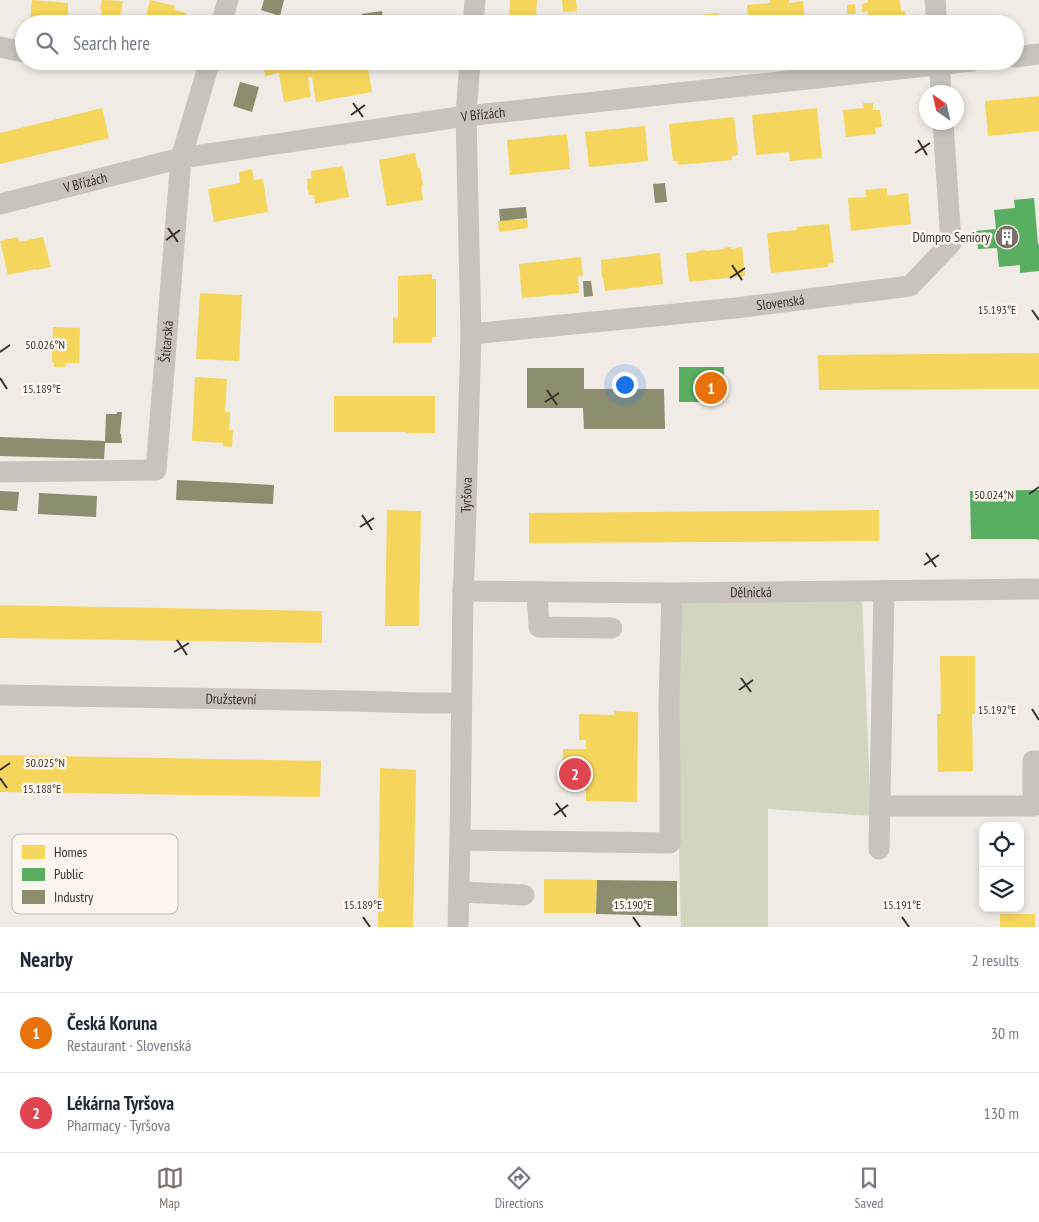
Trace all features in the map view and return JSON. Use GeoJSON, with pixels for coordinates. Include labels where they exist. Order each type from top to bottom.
{"type":"FeatureCollection","features":[{"type":"Feature","properties":{"kind":"street"},"geometry":{"type":"LineString","coordinates":[[224,15],[228,0]]}},
{"type":"Feature","properties":{"kind":"street"},"geometry":{"type":"LineString","coordinates":[[474,15],[475,0]]}},
{"type":"Feature","properties":{"kind":"street"},"geometry":{"type":"LineString","coordinates":[[935,0],[936,15]]}},
{"type":"Feature","properties":{"kind":"street"},"geometry":{"type":"LineString","coordinates":[[0,47],[15,50]]}},
{"type":"Feature","properties":{"kind":"street"},"geometry":{"type":"LineString","coordinates":[[1024,56],[1039,54]]}},
{"type":"Feature","properties":{"kind":"street","name":"Štítarská"},"geometry":{"type":"LineString","coordinates":[[0,472],[156,470],[181,158],[207,70]]}},
{"type":"Feature","properties":{"kind":"street","name":"Tyršova"},"geometry":{"type":"LineString","coordinates":[[458,927],[463,591],[471,334],[466,116],[469,70]]}},
{"type":"Feature","properties":{"kind":"street","name":"V Břízách"},"geometry":{"type":"LineString","coordinates":[[0,204],[181,158],[466,116],[877,70]]}},
{"type":"Feature","properties":{"kind":"street"},"geometry":{"type":"LineString","coordinates":[[939,70],[941,85]]}},
{"type":"Feature","properties":{"kind":"street","name":"Slovenská"},"geometry":{"type":"LineString","coordinates":[[471,334],[736,308],[910,286],[952,243],[944,130]]}},
{"type":"Feature","properties":{"kind":"street","name":"Dělnická"},"geometry":{"type":"LineString","coordinates":[[463,591],[672,593],[1039,589]]}},
{"type":"Feature","properties":{"kind":"street"},"geometry":{"type":"LineString","coordinates":[[879,849],[884,591]]}},
{"type":"Feature","properties":{"kind":"street"},"geometry":{"type":"LineString","coordinates":[[537,592],[539,627],[612,628]]}},
{"type":"Feature","properties":{"kind":"street"},"geometry":{"type":"LineString","coordinates":[[460,840],[670,843],[669,704],[672,593]]}},
{"type":"Feature","properties":{"kind":"street","name":"Družstevní"},"geometry":{"type":"LineString","coordinates":[[0,695],[461,703]]}},
{"type":"Feature","properties":{"kind":"street"},"geometry":{"type":"LineString","coordinates":[[880,806],[1033,806],[1033,761],[1039,761]]}},
{"type":"Feature","properties":{"kind":"street"},"geometry":{"type":"LineString","coordinates":[[459,892],[524,895]]}},
{"type":"Feature","properties":{"kind":"green space"},"geometry":{"type":"Polygon","coordinates":[[[862,599],[871,816],[768,809],[768,927],[681,927],[672,600],[862,599]]]}},
{"type":"Feature","properties":{"kind":"building: Homes"},"geometry":{"type":"Polygon","coordinates":[[[32,0],[68,3],[68,15],[31,15],[32,0]]]}},
{"type":"Feature","properties":{"kind":"building: Homes"},"geometry":{"type":"Polygon","coordinates":[[[102,0],[123,1],[120,15],[101,15],[102,10],[100,10],[102,0]]]}},
{"type":"Feature","properties":{"kind":"building: Homes"},"geometry":{"type":"Polygon","coordinates":[[[150,0],[175,6],[174,10],[186,13],[186,15],[146,15],[150,0]]]}},
{"type":"Feature","properties":{"kind":"building: Homes"},"geometry":{"type":"Polygon","coordinates":[[[510,0],[537,0],[536,15],[509,15],[510,0]]]}},
{"type":"Feature","properties":{"kind":"building: Homes"},"geometry":{"type":"Polygon","coordinates":[[[562,0],[576,0],[577,11],[563,12],[562,0]]]}},
{"type":"Feature","properties":{"kind":"building: Homes"},"geometry":{"type":"Polygon","coordinates":[[[770,0],[789,0],[789,3],[803,1],[804,15],[748,15],[747,5],[770,3],[770,0]]]}},
{"type":"Feature","properties":{"kind":"building: Homes"},"geometry":{"type":"Polygon","coordinates":[[[868,0],[900,0],[901,11],[905,11],[905,15],[868,15],[868,11],[862,12],[862,5],[868,2],[868,0]]]}},
{"type":"Feature","properties":{"kind":"building: Homes"},"geometry":{"type":"Polygon","coordinates":[[[855,4],[856,14],[847,14],[847,5],[855,4]]]}},
{"type":"Feature","properties":{"kind":"building: Homes"},"geometry":{"type":"Polygon","coordinates":[[[718,13],[718,15],[699,15],[718,13]]]}},
{"type":"Feature","properties":{"kind":"building: Homes"},"geometry":{"type":"Polygon","coordinates":[[[264,70],[368,70],[372,92],[316,102],[312,77],[308,78],[311,97],[284,102],[279,73],[265,76],[264,70]]]}},
{"type":"Feature","properties":{"kind":"building: Homes"},"geometry":{"type":"Polygon","coordinates":[[[1039,96],[1039,131],[988,136],[985,101],[1039,96]]]}},
{"type":"Feature","properties":{"kind":"building: Homes"},"geometry":{"type":"Polygon","coordinates":[[[863,103],[873,103],[873,110],[880,110],[882,127],[875,128],[876,134],[846,137],[843,110],[864,108],[863,103]]]}},
{"type":"Feature","properties":{"kind":"building: Homes"},"geometry":{"type":"Polygon","coordinates":[[[102,108],[109,138],[0,164],[0,133],[102,108]]]}},
{"type":"Feature","properties":{"kind":"building: Homes"},"geometry":{"type":"Polygon","coordinates":[[[817,108],[822,158],[790,161],[789,152],[756,155],[752,115],[817,108]]]}},
{"type":"Feature","properties":{"kind":"building: Homes"},"geometry":{"type":"Polygon","coordinates":[[[734,117],[738,155],[732,156],[732,160],[678,165],[678,161],[673,161],[669,124],[734,117]]]}},
{"type":"Feature","properties":{"kind":"building: Homes"},"geometry":{"type":"Polygon","coordinates":[[[645,126],[648,161],[589,167],[585,132],[645,126]]]}},
{"type":"Feature","properties":{"kind":"building: Homes"},"geometry":{"type":"Polygon","coordinates":[[[567,134],[570,169],[510,175],[507,140],[567,134]]]}},
{"type":"Feature","properties":{"kind":"building: Homes"},"geometry":{"type":"Polygon","coordinates":[[[415,153],[423,185],[421,186],[423,200],[387,206],[379,160],[415,153]]]}},
{"type":"Feature","properties":{"kind":"building: Homes"},"geometry":{"type":"Polygon","coordinates":[[[343,166],[349,197],[315,204],[314,195],[309,195],[307,185],[307,179],[312,178],[311,171],[343,166]]]}},
{"type":"Feature","properties":{"kind":"building: Homes"},"geometry":{"type":"Polygon","coordinates":[[[252,169],[254,180],[263,179],[268,212],[214,222],[208,189],[240,183],[239,172],[252,169]]]}},
{"type":"Feature","properties":{"kind":"building: Homes"},"geometry":{"type":"Polygon","coordinates":[[[887,188],[887,196],[908,193],[911,224],[851,231],[848,198],[866,197],[865,190],[887,188]]]}},
{"type":"Feature","properties":{"kind":"building: Homes"},"geometry":{"type":"Polygon","coordinates":[[[527,219],[528,228],[499,232],[498,221],[527,219]]]}},
{"type":"Feature","properties":{"kind":"building: Homes"},"geometry":{"type":"Polygon","coordinates":[[[829,224],[834,263],[828,264],[828,267],[771,273],[767,233],[797,230],[796,227],[829,224]]]}},
{"type":"Feature","properties":{"kind":"building: Homes"},"geometry":{"type":"Polygon","coordinates":[[[18,237],[19,242],[43,237],[51,267],[8,275],[0,241],[18,237]]]}},
{"type":"Feature","properties":{"kind":"building: Homes"},"geometry":{"type":"Polygon","coordinates":[[[731,247],[731,249],[742,247],[745,276],[689,282],[686,253],[731,247]]]}},
{"type":"Feature","properties":{"kind":"building: Homes"},"geometry":{"type":"Polygon","coordinates":[[[660,253],[663,284],[605,291],[601,260],[660,253]]]}},
{"type":"Feature","properties":{"kind":"building: Homes"},"geometry":{"type":"Polygon","coordinates":[[[581,257],[583,276],[578,276],[579,293],[522,298],[519,264],[581,257]]]}},
{"type":"Feature","properties":{"kind":"building: Homes"},"geometry":{"type":"Polygon","coordinates":[[[432,274],[432,279],[436,279],[436,337],[432,337],[432,343],[393,343],[393,317],[398,318],[398,276],[432,274]]]}},
{"type":"Feature","properties":{"kind":"building: Homes"},"geometry":{"type":"Polygon","coordinates":[[[200,293],[242,295],[239,361],[196,359],[200,293]]]}},
{"type":"Feature","properties":{"kind":"building: Homes"},"geometry":{"type":"Polygon","coordinates":[[[53,327],[80,328],[79,363],[65,363],[65,367],[54,367],[54,362],[52,362],[53,327]]]}},
{"type":"Feature","properties":{"kind":"building: Homes"},"geometry":{"type":"Polygon","coordinates":[[[1039,353],[1039,389],[819,390],[818,355],[1039,353]]]}},
{"type":"Feature","properties":{"kind":"building: Homes"},"geometry":{"type":"Polygon","coordinates":[[[195,377],[227,379],[225,412],[230,412],[229,430],[233,430],[232,447],[223,446],[223,443],[192,441],[195,377]]]}},
{"type":"Feature","properties":{"kind":"building: Homes"},"geometry":{"type":"Polygon","coordinates":[[[334,396],[435,396],[435,433],[334,432],[334,396]]]}},
{"type":"Feature","properties":{"kind":"building: Homes"},"geometry":{"type":"Polygon","coordinates":[[[387,510],[421,511],[419,626],[385,626],[387,510]]]}},
{"type":"Feature","properties":{"kind":"building: Homes"},"geometry":{"type":"Polygon","coordinates":[[[879,510],[879,541],[529,543],[529,513],[879,510]]]}},
{"type":"Feature","properties":{"kind":"building: Homes"},"geometry":{"type":"Polygon","coordinates":[[[0,605],[322,611],[322,643],[0,638],[0,605]]]}},
{"type":"Feature","properties":{"kind":"building: Homes"},"geometry":{"type":"Polygon","coordinates":[[[940,656],[975,656],[975,714],[972,714],[973,771],[938,772],[937,714],[941,714],[940,656]]]}},
{"type":"Feature","properties":{"kind":"building: Homes"},"geometry":{"type":"Polygon","coordinates":[[[615,711],[638,712],[637,802],[586,801],[586,790],[562,789],[563,749],[586,749],[586,740],[579,740],[579,714],[614,715],[615,711]]]}},
{"type":"Feature","properties":{"kind":"building: Homes"},"geometry":{"type":"Polygon","coordinates":[[[0,755],[321,761],[320,797],[0,792],[0,755]]]}},
{"type":"Feature","properties":{"kind":"building: Homes"},"geometry":{"type":"Polygon","coordinates":[[[380,768],[416,770],[413,927],[378,927],[380,768]]]}},
{"type":"Feature","properties":{"kind":"building: Homes"},"geometry":{"type":"Polygon","coordinates":[[[544,879],[597,880],[596,913],[544,913],[544,879]]]}},
{"type":"Feature","properties":{"kind":"building: Homes"},"geometry":{"type":"Polygon","coordinates":[[[1000,914],[1035,914],[1035,927],[1000,927],[1000,914]]]}},
{"type":"Feature","properties":{"kind":"building: Public","name":"Důmpro Seniory"},"geometry":{"type":"Polygon","coordinates":[[[1034,198],[1039,244],[1039,271],[1020,273],[1020,265],[999,267],[997,248],[978,249],[976,231],[996,229],[994,210],[1015,208],[1014,200],[1034,198]]]}},
{"type":"Feature","properties":{"kind":"building: Public"},"geometry":{"type":"Polygon","coordinates":[[[679,367],[724,367],[724,402],[679,402],[679,367]]]}},
{"type":"Feature","properties":{"kind":"building: Public"},"geometry":{"type":"Polygon","coordinates":[[[1039,490],[1039,540],[971,539],[970,491],[1039,490]]]}},
{"type":"Feature","properties":{"kind":"building: Industry"},"geometry":{"type":"Polygon","coordinates":[[[264,0],[284,0],[280,15],[261,10],[264,0]]]}},
{"type":"Feature","properties":{"kind":"building: Industry"},"geometry":{"type":"Polygon","coordinates":[[[382,11],[383,15],[361,15],[382,11]]]}},
{"type":"Feature","properties":{"kind":"building: Industry"},"geometry":{"type":"Polygon","coordinates":[[[240,82],[259,87],[252,112],[233,106],[240,82]]]}},
{"type":"Feature","properties":{"kind":"building: Industry"},"geometry":{"type":"Polygon","coordinates":[[[665,183],[667,202],[655,203],[653,184],[665,183]]]}},
{"type":"Feature","properties":{"kind":"building: Industry"},"geometry":{"type":"Polygon","coordinates":[[[526,207],[527,218],[500,221],[499,209],[526,207]]]}},
{"type":"Feature","properties":{"kind":"building: Industry"},"geometry":{"type":"Polygon","coordinates":[[[583,281],[591,281],[593,296],[584,297],[583,281]]]}},
{"type":"Feature","properties":{"kind":"building: Industry"},"geometry":{"type":"Polygon","coordinates":[[[527,368],[584,368],[584,389],[664,389],[665,429],[584,429],[583,408],[527,408],[527,368]]]}},
{"type":"Feature","properties":{"kind":"building: Industry"},"geometry":{"type":"Polygon","coordinates":[[[117,412],[122,412],[120,434],[122,443],[105,443],[104,459],[0,456],[0,437],[105,441],[106,414],[117,414],[117,412]]]}},
{"type":"Feature","properties":{"kind":"building: Industry"},"geometry":{"type":"Polygon","coordinates":[[[177,480],[274,485],[273,504],[176,500],[177,480]]]}},
{"type":"Feature","properties":{"kind":"building: Industry"},"geometry":{"type":"Polygon","coordinates":[[[0,491],[19,492],[17,511],[0,510],[0,491]]]}},
{"type":"Feature","properties":{"kind":"building: Industry"},"geometry":{"type":"Polygon","coordinates":[[[39,493],[97,496],[96,517],[38,514],[39,493]]]}},
{"type":"Feature","properties":{"kind":"building: Industry"},"geometry":{"type":"Polygon","coordinates":[[[597,880],[677,881],[677,916],[596,914],[597,880]]]}},
{"type":"Feature","properties":{"kind":"place","name":"Důmpro Seniory"},"geometry":{"type":"Point","coordinates":[1007,237]}},
{"type":"Feature","properties":{"kind":"place","name":"Česká Koruna"},"geometry":{"type":"Point","coordinates":[711,388]}},
{"type":"Feature","properties":{"kind":"place","name":"Lékárna Tyršova"},"geometry":{"type":"Point","coordinates":[575,774]}}]}
